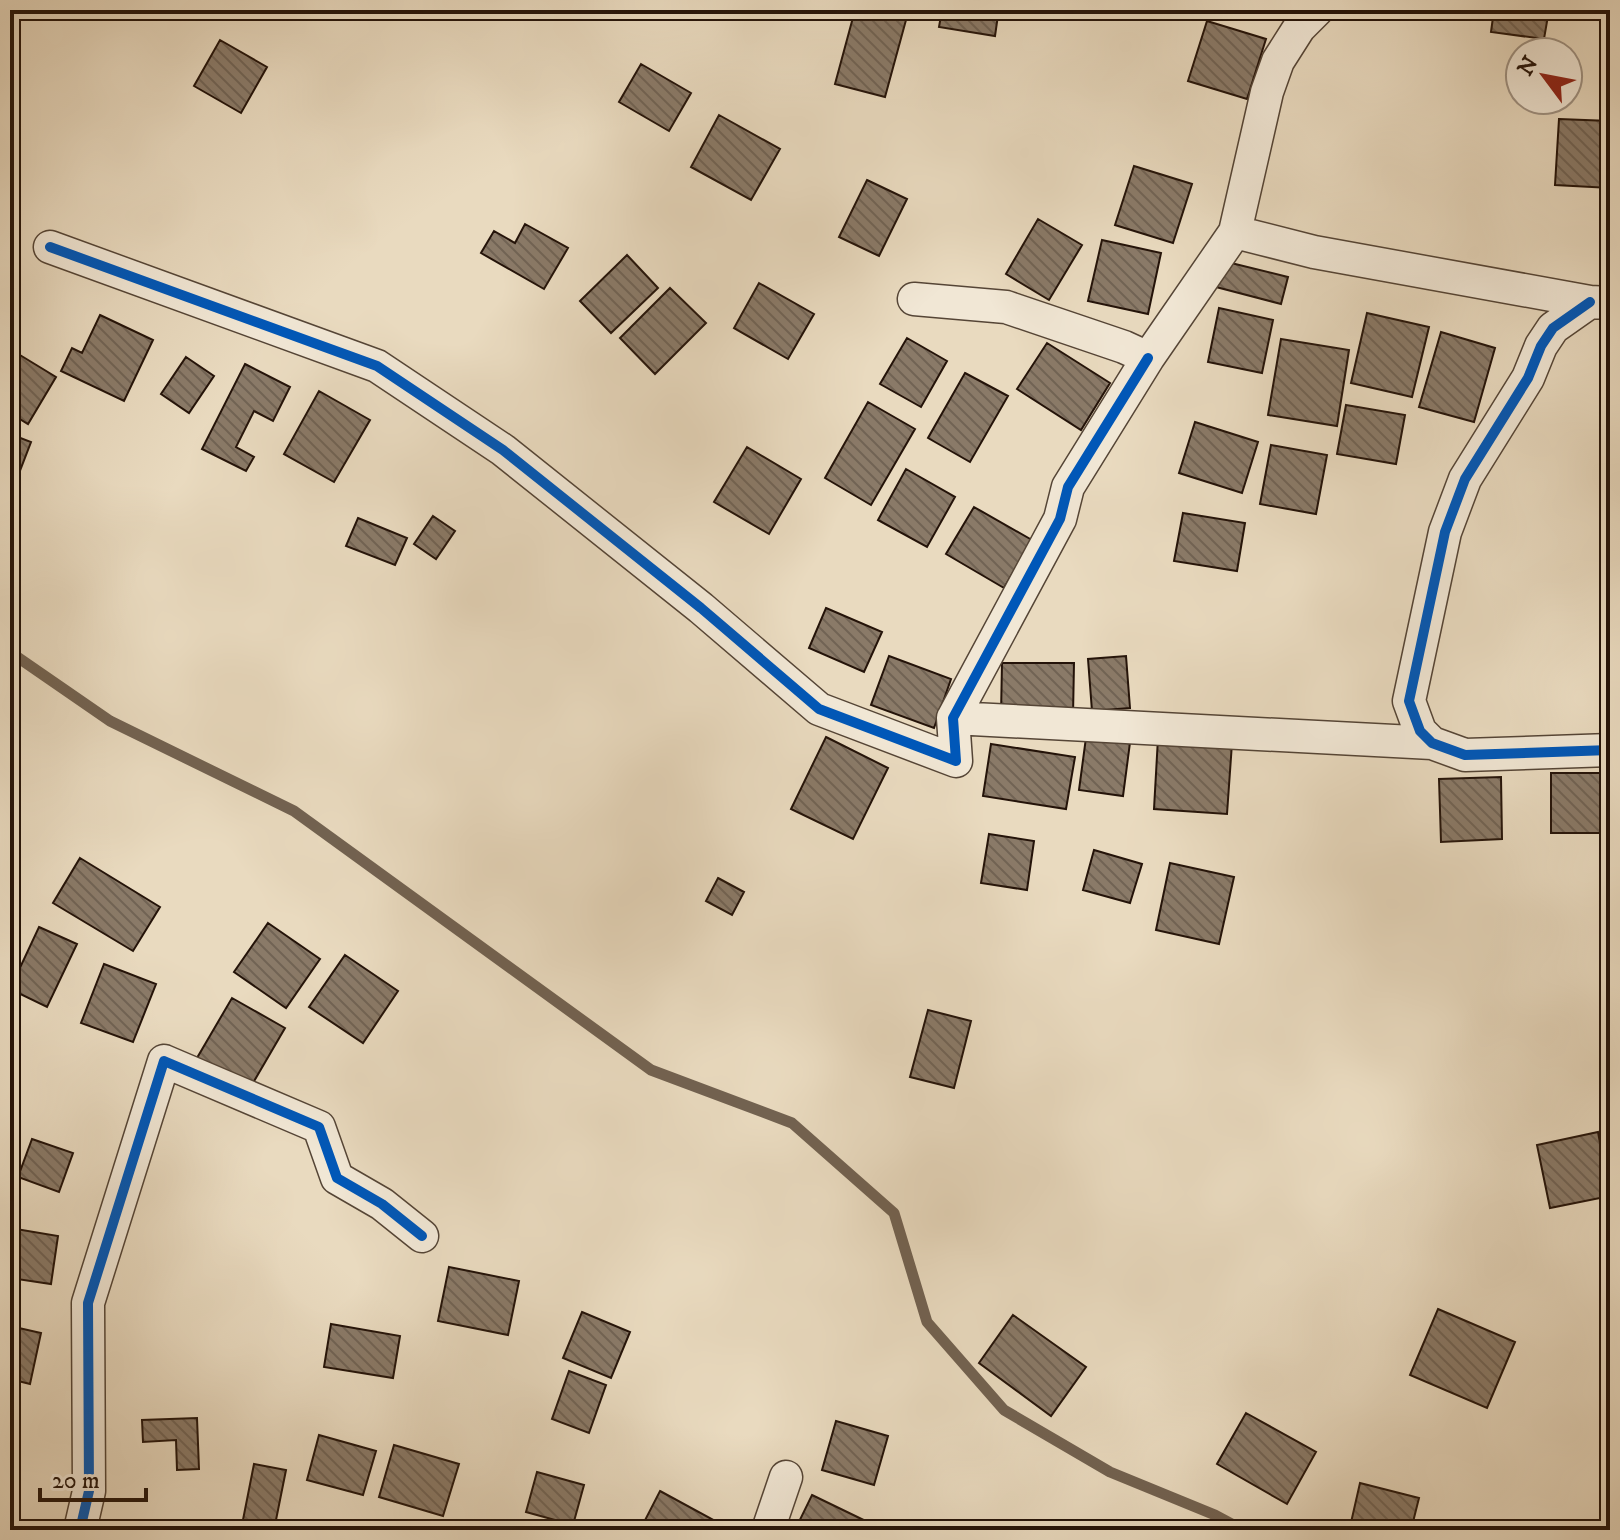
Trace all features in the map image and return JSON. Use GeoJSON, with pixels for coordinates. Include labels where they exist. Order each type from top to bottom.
{"type":"FeatureCollection","features":[{"type":"Feature","properties":{"kind":"street"},"geometry":{"type":"LineString","coordinates":[[50,247],[377,366],[503,450],[701,608],[819,709],[956,761],[953,718],[1060,519],[1068,487],[1148,358],[1235,232],[1267,92],[1278,61],[1299,28],[1317,10]]}},
{"type":"Feature","properties":{"kind":"street"},"geometry":{"type":"LineString","coordinates":[[1235,232],[1314,252],[1600,302]]}},
{"type":"Feature","properties":{"kind":"street"},"geometry":{"type":"LineString","coordinates":[[914,299],[1006,307],[1148,358]]}},
{"type":"Feature","properties":{"kind":"street"},"geometry":{"type":"LineString","coordinates":[[1432,743],[1420,731],[1409,701],[1445,532],[1465,479],[1528,378],[1541,346],[1553,328],[1600,302]]}},
{"type":"Feature","properties":{"kind":"street"},"geometry":{"type":"LineString","coordinates":[[953,718],[1432,743],[1465,755],[1610,750]]}},
{"type":"Feature","properties":{"kind":"street"},"geometry":{"type":"LineString","coordinates":[[80,1530],[89,1491],[88,1303],[164,1061],[319,1127],[337,1178],[382,1204],[422,1236]]}},
{"type":"Feature","properties":{"kind":"street"},"geometry":{"type":"LineString","coordinates":[[768,1530],[786,1477]]}},
{"type":"Feature","properties":{"kind":"building"},"geometry":{"type":"Polygon","coordinates":[[[855,10],[868,10],[906,20],[885,97],[835,84],[855,10]]]}},
{"type":"Feature","properties":{"kind":"building"},"geometry":{"type":"Polygon","coordinates":[[[942,10],[969,10],[998,15],[995,36],[939,27],[942,10]]]}},
{"type":"Feature","properties":{"kind":"building"},"geometry":{"type":"Polygon","coordinates":[[[1494,10],[1549,10],[1545,36],[1491,32],[1494,10]]]}},
{"type":"Feature","properties":{"kind":"building"},"geometry":{"type":"Polygon","coordinates":[[[1576,10],[1610,10],[1610,21],[1575,18],[1576,10]]]}},
{"type":"Feature","properties":{"kind":"building"},"geometry":{"type":"Polygon","coordinates":[[[1207,21],[1266,39],[1247,99],[1188,81],[1207,21]]]}},
{"type":"Feature","properties":{"kind":"building"},"geometry":{"type":"Polygon","coordinates":[[[220,40],[267,67],[241,113],[194,86],[220,40]]]}},
{"type":"Feature","properties":{"kind":"building"},"geometry":{"type":"Polygon","coordinates":[[[641,64],[691,93],[669,131],[619,102],[641,64]]]}},
{"type":"Feature","properties":{"kind":"building"},"geometry":{"type":"Polygon","coordinates":[[[719,115],[780,149],[751,200],[691,167],[719,115]]]}},
{"type":"Feature","properties":{"kind":"building"},"geometry":{"type":"Polygon","coordinates":[[[1559,119],[1610,121],[1610,188],[1555,185],[1559,119]]]}},
{"type":"Feature","properties":{"kind":"building"},"geometry":{"type":"Polygon","coordinates":[[[1134,166],[1192,184],[1173,243],[1115,225],[1134,166]]]}},
{"type":"Feature","properties":{"kind":"building"},"geometry":{"type":"Polygon","coordinates":[[[867,180],[907,199],[879,256],[839,237],[867,180]]]}},
{"type":"Feature","properties":{"kind":"building"},"geometry":{"type":"Polygon","coordinates":[[[1038,219],[1082,245],[1049,300],[1006,274],[1038,219]]]}},
{"type":"Feature","properties":{"kind":"building"},"geometry":{"type":"Polygon","coordinates":[[[525,224],[568,248],[544,289],[481,253],[494,231],[515,243],[525,224]]]}},
{"type":"Feature","properties":{"kind":"building"},"geometry":{"type":"Polygon","coordinates":[[[1102,240],[1161,253],[1148,314],[1088,301],[1102,240]]]}},
{"type":"Feature","properties":{"kind":"building"},"geometry":{"type":"Polygon","coordinates":[[[627,255],[658,288],[611,333],[580,301],[627,255]]]}},
{"type":"Feature","properties":{"kind":"building"},"geometry":{"type":"Polygon","coordinates":[[[1223,261],[1288,277],[1281,304],[1216,287],[1223,261]]]}},
{"type":"Feature","properties":{"kind":"building"},"geometry":{"type":"Polygon","coordinates":[[[759,283],[814,314],[788,359],[734,328],[759,283]]]}},
{"type":"Feature","properties":{"kind":"building"},"geometry":{"type":"Polygon","coordinates":[[[670,288],[706,323],[655,374],[620,338],[670,288]]]}},
{"type":"Feature","properties":{"kind":"building"},"geometry":{"type":"Polygon","coordinates":[[[1219,308],[1273,320],[1262,373],[1208,362],[1219,308]]]}},
{"type":"Feature","properties":{"kind":"building"},"geometry":{"type":"Polygon","coordinates":[[[1367,313],[1429,327],[1412,397],[1351,383],[1367,313]]]}},
{"type":"Feature","properties":{"kind":"building"},"geometry":{"type":"Polygon","coordinates":[[[100,315],[153,340],[124,401],[61,371],[72,348],[82,353],[100,315]]]}},
{"type":"Feature","properties":{"kind":"building"},"geometry":{"type":"Polygon","coordinates":[[[1441,332],[1495,348],[1474,422],[1419,407],[1441,332]]]}},
{"type":"Feature","properties":{"kind":"building"},"geometry":{"type":"Polygon","coordinates":[[[907,338],[947,361],[921,407],[880,384],[907,338]]]}},
{"type":"Feature","properties":{"kind":"building"},"geometry":{"type":"Polygon","coordinates":[[[1281,339],[1349,350],[1337,426],[1268,415],[1281,339]]]}},
{"type":"Feature","properties":{"kind":"building"},"geometry":{"type":"Polygon","coordinates":[[[1047,343],[1110,383],[1081,430],[1017,389],[1047,343]]]}},
{"type":"Feature","properties":{"kind":"building"},"geometry":{"type":"Polygon","coordinates":[[[15,352],[56,377],[28,424],[10,413],[10,360],[15,352]]]}},
{"type":"Feature","properties":{"kind":"building"},"geometry":{"type":"Polygon","coordinates":[[[186,357],[214,376],[189,413],[161,394],[186,357]]]}},
{"type":"Feature","properties":{"kind":"building"},"geometry":{"type":"Polygon","coordinates":[[[245,364],[290,387],[273,421],[254,411],[236,447],[254,457],[246,471],[202,449],[245,364]]]}},
{"type":"Feature","properties":{"kind":"building"},"geometry":{"type":"Polygon","coordinates":[[[965,373],[1008,396],[970,462],[928,438],[965,373]]]}},
{"type":"Feature","properties":{"kind":"building"},"geometry":{"type":"Polygon","coordinates":[[[319,391],[370,420],[334,482],[284,454],[319,391]]]}},
{"type":"Feature","properties":{"kind":"building"},"geometry":{"type":"Polygon","coordinates":[[[868,402],[915,429],[871,505],[825,478],[868,402]]]}},
{"type":"Feature","properties":{"kind":"building"},"geometry":{"type":"Polygon","coordinates":[[[1346,405],[1405,415],[1396,464],[1337,454],[1346,405]]]}},
{"type":"Feature","properties":{"kind":"building"},"geometry":{"type":"Polygon","coordinates":[[[1195,422],[1258,442],[1242,493],[1179,473],[1195,422]]]}},
{"type":"Feature","properties":{"kind":"building"},"geometry":{"type":"Polygon","coordinates":[[[10,434],[31,442],[16,481],[10,478],[10,434]]]}},
{"type":"Feature","properties":{"kind":"building"},"geometry":{"type":"Polygon","coordinates":[[[1271,445],[1327,455],[1316,514],[1260,504],[1271,445]]]}},
{"type":"Feature","properties":{"kind":"building"},"geometry":{"type":"Polygon","coordinates":[[[747,447],[801,479],[769,534],[714,502],[747,447]]]}},
{"type":"Feature","properties":{"kind":"building"},"geometry":{"type":"Polygon","coordinates":[[[906,469],[955,497],[927,547],[878,520],[906,469]]]}},
{"type":"Feature","properties":{"kind":"building"},"geometry":{"type":"Polygon","coordinates":[[[974,507],[1032,540],[1004,588],[946,554],[974,507]]]}},
{"type":"Feature","properties":{"kind":"building"},"geometry":{"type":"Polygon","coordinates":[[[1183,513],[1245,523],[1237,571],[1174,561],[1183,513]]]}},
{"type":"Feature","properties":{"kind":"building"},"geometry":{"type":"Polygon","coordinates":[[[433,516],[455,531],[436,559],[414,544],[433,516]]]}},
{"type":"Feature","properties":{"kind":"building"},"geometry":{"type":"Polygon","coordinates":[[[358,518],[407,538],[395,565],[346,546],[358,518]]]}},
{"type":"Feature","properties":{"kind":"building"},"geometry":{"type":"Polygon","coordinates":[[[826,608],[882,632],[864,672],[809,648],[826,608]]]}},
{"type":"Feature","properties":{"kind":"building"},"geometry":{"type":"Polygon","coordinates":[[[889,656],[951,679],[934,728],[871,705],[889,656]]]}},
{"type":"Feature","properties":{"kind":"building"},"geometry":{"type":"Polygon","coordinates":[[[1126,656],[1130,708],[1092,711],[1088,659],[1126,656]]]}},
{"type":"Feature","properties":{"kind":"building"},"geometry":{"type":"Polygon","coordinates":[[[1002,663],[1074,663],[1073,716],[1001,715],[1002,663]]]}},
{"type":"Feature","properties":{"kind":"building"},"geometry":{"type":"Polygon","coordinates":[[[1087,730],[1131,735],[1123,796],[1079,790],[1087,730]]]}},
{"type":"Feature","properties":{"kind":"building"},"geometry":{"type":"Polygon","coordinates":[[[826,737],[888,768],[853,839],[791,809],[826,737]]]}},
{"type":"Feature","properties":{"kind":"building"},"geometry":{"type":"Polygon","coordinates":[[[1158,738],[1232,743],[1227,814],[1154,809],[1158,738]]]}},
{"type":"Feature","properties":{"kind":"building"},"geometry":{"type":"Polygon","coordinates":[[[991,744],[1075,757],[1066,809],[983,796],[991,744]]]}},
{"type":"Feature","properties":{"kind":"building"},"geometry":{"type":"Polygon","coordinates":[[[1551,773],[1601,773],[1601,833],[1551,833],[1551,773]]]}},
{"type":"Feature","properties":{"kind":"building"},"geometry":{"type":"Polygon","coordinates":[[[1501,777],[1502,839],[1441,842],[1439,779],[1501,777]]]}},
{"type":"Feature","properties":{"kind":"building"},"geometry":{"type":"Polygon","coordinates":[[[989,834],[1034,841],[1027,890],[981,883],[989,834]]]}},
{"type":"Feature","properties":{"kind":"building"},"geometry":{"type":"Polygon","coordinates":[[[1094,850],[1142,864],[1130,903],[1083,890],[1094,850]]]}},
{"type":"Feature","properties":{"kind":"building"},"geometry":{"type":"Polygon","coordinates":[[[80,858],[160,907],[133,951],[53,903],[80,858]]]}},
{"type":"Feature","properties":{"kind":"building"},"geometry":{"type":"Polygon","coordinates":[[[1170,863],[1234,877],[1219,944],[1156,930],[1170,863]]]}},
{"type":"Feature","properties":{"kind":"building"},"geometry":{"type":"Polygon","coordinates":[[[718,878],[744,892],[732,915],[706,901],[718,878]]]}},
{"type":"Feature","properties":{"kind":"building"},"geometry":{"type":"Polygon","coordinates":[[[268,923],[320,959],[286,1008],[234,972],[268,923]]]}},
{"type":"Feature","properties":{"kind":"building"},"geometry":{"type":"Polygon","coordinates":[[[39,927],[77,944],[47,1007],[10,989],[39,927]]]}},
{"type":"Feature","properties":{"kind":"building"},"geometry":{"type":"Polygon","coordinates":[[[345,955],[398,991],[363,1043],[309,1007],[345,955]]]}},
{"type":"Feature","properties":{"kind":"building"},"geometry":{"type":"Polygon","coordinates":[[[104,964],[156,984],[133,1042],[81,1023],[104,964]]]}},
{"type":"Feature","properties":{"kind":"building"},"geometry":{"type":"Polygon","coordinates":[[[232,998],[285,1028],[250,1088],[197,1058],[232,998]]]}},
{"type":"Feature","properties":{"kind":"building"},"geometry":{"type":"Polygon","coordinates":[[[928,1010],[971,1021],[954,1088],[910,1077],[928,1010]]]}},
{"type":"Feature","properties":{"kind":"building"},"geometry":{"type":"Polygon","coordinates":[[[1598,1132],[1610,1196],[1550,1208],[1537,1145],[1598,1132]]]}},
{"type":"Feature","properties":{"kind":"building"},"geometry":{"type":"Polygon","coordinates":[[[32,1139],[73,1153],[59,1192],[18,1177],[32,1139]]]}},
{"type":"Feature","properties":{"kind":"building"},"geometry":{"type":"Polygon","coordinates":[[[10,1228],[58,1236],[51,1284],[10,1278],[10,1228]]]}},
{"type":"Feature","properties":{"kind":"building"},"geometry":{"type":"Polygon","coordinates":[[[449,1267],[519,1281],[508,1335],[438,1321],[449,1267]]]}},
{"type":"Feature","properties":{"kind":"building"},"geometry":{"type":"Polygon","coordinates":[[[1438,1309],[1515,1342],[1487,1408],[1410,1375],[1438,1309]]]}},
{"type":"Feature","properties":{"kind":"building"},"geometry":{"type":"Polygon","coordinates":[[[582,1312],[630,1332],[611,1378],[563,1358],[582,1312]]]}},
{"type":"Feature","properties":{"kind":"building"},"geometry":{"type":"Polygon","coordinates":[[[1013,1315],[1086,1367],[1051,1416],[979,1363],[1013,1315]]]}},
{"type":"Feature","properties":{"kind":"building"},"geometry":{"type":"Polygon","coordinates":[[[331,1324],[400,1336],[393,1378],[324,1367],[331,1324]]]}},
{"type":"Feature","properties":{"kind":"building"},"geometry":{"type":"Polygon","coordinates":[[[10,1326],[41,1333],[30,1384],[10,1379],[10,1326]]]}},
{"type":"Feature","properties":{"kind":"building"},"geometry":{"type":"Polygon","coordinates":[[[569,1371],[606,1385],[589,1433],[552,1419],[569,1371]]]}},
{"type":"Feature","properties":{"kind":"building"},"geometry":{"type":"Polygon","coordinates":[[[1246,1413],[1316,1452],[1287,1504],[1217,1464],[1246,1413]]]}},
{"type":"Feature","properties":{"kind":"building"},"geometry":{"type":"Polygon","coordinates":[[[197,1418],[199,1469],[177,1470],[176,1440],[143,1442],[142,1420],[197,1418]]]}},
{"type":"Feature","properties":{"kind":"building"},"geometry":{"type":"Polygon","coordinates":[[[836,1421],[888,1436],[874,1485],[822,1470],[836,1421]]]}},
{"type":"Feature","properties":{"kind":"building"},"geometry":{"type":"Polygon","coordinates":[[[319,1435],[376,1451],[363,1495],[307,1480],[319,1435]]]}},
{"type":"Feature","properties":{"kind":"building"},"geometry":{"type":"Polygon","coordinates":[[[394,1445],[459,1464],[443,1516],[379,1497],[394,1445]]]}},
{"type":"Feature","properties":{"kind":"building"},"geometry":{"type":"Polygon","coordinates":[[[254,1464],[286,1470],[274,1530],[241,1530],[254,1464]]]}},
{"type":"Feature","properties":{"kind":"building"},"geometry":{"type":"Polygon","coordinates":[[[537,1472],[584,1485],[573,1525],[526,1512],[537,1472]]]}},
{"type":"Feature","properties":{"kind":"building"},"geometry":{"type":"Polygon","coordinates":[[[1360,1483],[1419,1498],[1411,1530],[1350,1527],[1360,1483]]]}},
{"type":"Feature","properties":{"kind":"building"},"geometry":{"type":"Polygon","coordinates":[[[660,1491],[730,1529],[640,1530],[660,1491]]]}},
{"type":"Feature","properties":{"kind":"building"},"geometry":{"type":"Polygon","coordinates":[[[812,1495],[872,1524],[869,1530],[795,1530],[812,1495]]]}},
{"type":"Feature","properties":{"kind":"waterway"},"geometry":{"type":"LineString","coordinates":[[10,652],[110,721],[294,811],[651,1070],[792,1123],[894,1213],[927,1322],[1004,1410],[1110,1472],[1215,1515],[1243,1530]]}},
{"type":"Feature","properties":{"kind":"cycle path"},"geometry":{"type":"LineString","coordinates":[[50,247],[377,366],[503,450],[701,608],[819,709],[956,761],[953,718],[1060,519],[1068,487],[1148,358]]}},
{"type":"Feature","properties":{"kind":"cycle path"},"geometry":{"type":"LineString","coordinates":[[1590,302],[1553,328],[1541,346],[1528,378],[1465,479],[1445,532],[1409,701],[1420,731],[1432,743],[1465,755],[1610,750]]}},
{"type":"Feature","properties":{"kind":"cycle path"},"geometry":{"type":"LineString","coordinates":[[80,1530],[89,1491],[88,1303],[164,1061],[319,1127],[337,1178],[382,1204],[422,1236]]}}]}
